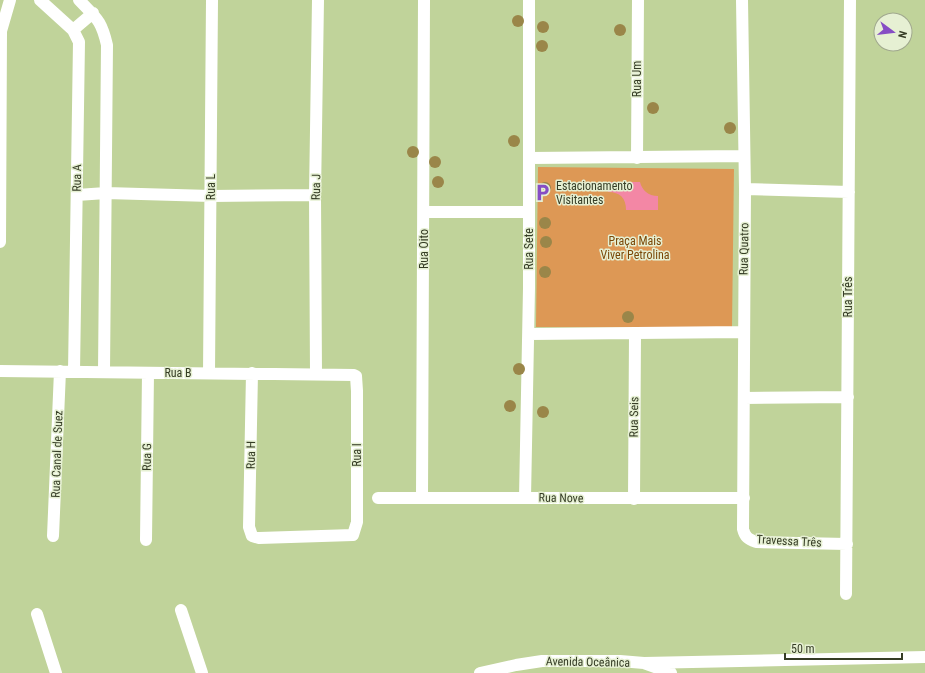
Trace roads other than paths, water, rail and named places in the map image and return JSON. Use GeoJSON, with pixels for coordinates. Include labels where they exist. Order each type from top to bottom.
{"type":"FeatureCollection","features":[{"type":"Feature","properties":{"kind":"street"},"geometry":{"type":"LineString","coordinates":[[0,242],[0,30],[10,0]]}},
{"type":"Feature","properties":{"kind":"street","name":"Rua A"},"geometry":{"type":"LineString","coordinates":[[40,0],[73,30],[79,42],[80,56],[74,372]]}},
{"type":"Feature","properties":{"kind":"street"},"geometry":{"type":"LineString","coordinates":[[79,0],[92,13],[103,28],[107,44],[104,372]]}},
{"type":"Feature","properties":{"kind":"street","name":"Rua L"},"geometry":{"type":"LineString","coordinates":[[209,373],[212,0]]}},
{"type":"Feature","properties":{"kind":"street","name":"Rua J"},"geometry":{"type":"LineString","coordinates":[[316,374],[315,195],[318,0]]}},
{"type":"Feature","properties":{"kind":"street","name":"Rua Oito"},"geometry":{"type":"LineString","coordinates":[[422,498],[424,0]]}},
{"type":"Feature","properties":{"kind":"street","name":"Rua Sete"},"geometry":{"type":"LineString","coordinates":[[525,498],[529,334],[529,0]]}},
{"type":"Feature","properties":{"kind":"street","name":"Rua Um"},"geometry":{"type":"LineString","coordinates":[[637,158],[638,0]]}},
{"type":"Feature","properties":{"kind":"street","name":"Rua Quatro"},"geometry":{"type":"LineString","coordinates":[[742,0],[745,189],[743,332],[744,498]]}},
{"type":"Feature","properties":{"kind":"street","name":"Rua Três"},"geometry":{"type":"LineString","coordinates":[[846,594],[850,0]]}},
{"type":"Feature","properties":{"kind":"street"},"geometry":{"type":"LineString","coordinates":[[73,30],[92,13]]}},
{"type":"Feature","properties":{"kind":"street"},"geometry":{"type":"LineString","coordinates":[[530,158],[744,156]]}},
{"type":"Feature","properties":{"kind":"street"},"geometry":{"type":"LineString","coordinates":[[745,189],[849,192]]}},
{"type":"Feature","properties":{"kind":"street"},"geometry":{"type":"LineString","coordinates":[[77,195],[106,193],[211,196],[315,195]]}},
{"type":"Feature","properties":{"kind":"street"},"geometry":{"type":"LineString","coordinates":[[424,212],[529,212]]}},
{"type":"Feature","properties":{"kind":"street"},"geometry":{"type":"LineString","coordinates":[[529,334],[743,332]]}},
{"type":"Feature","properties":{"kind":"street","name":"Rua Seis"},"geometry":{"type":"LineString","coordinates":[[634,499],[635,334]]}},
{"type":"Feature","properties":{"kind":"street","name":"Rua B"},"geometry":{"type":"LineString","coordinates":[[0,371],[252,373],[356,376]]}},
{"type":"Feature","properties":{"kind":"street","name":"Rua Canal de Suez"},"geometry":{"type":"LineString","coordinates":[[53,536],[60,371]]}},
{"type":"Feature","properties":{"kind":"street","name":"Rua G"},"geometry":{"type":"LineString","coordinates":[[146,540],[148,373]]}},
{"type":"Feature","properties":{"kind":"street","name":"Rua H"},"geometry":{"type":"LineString","coordinates":[[252,373],[250,527],[252,536],[259,538],[351,536],[354,534]]}},
{"type":"Feature","properties":{"kind":"street","name":"Rua I"},"geometry":{"type":"LineString","coordinates":[[354,534],[357,522],[356,376]]}},
{"type":"Feature","properties":{"kind":"street"},"geometry":{"type":"LineString","coordinates":[[744,398],[848,397]]}},
{"type":"Feature","properties":{"kind":"street","name":"Rua Nove"},"geometry":{"type":"LineString","coordinates":[[378,498],[744,498]]}},
{"type":"Feature","properties":{"kind":"street","name":"Travessa Três"},"geometry":{"type":"LineString","coordinates":[[744,498],[743,529],[745,536],[749,540],[756,542],[847,544]]}},
{"type":"Feature","properties":{"kind":"street"},"geometry":{"type":"LineString","coordinates":[[181,610],[202,673]]}},
{"type":"Feature","properties":{"kind":"street"},"geometry":{"type":"LineString","coordinates":[[37,614],[56,673]]}},
{"type":"Feature","properties":{"kind":"street"},"geometry":{"type":"LineString","coordinates":[[644,663],[925,657]]}},
{"type":"Feature","properties":{"kind":"street","name":"Avenida Oceânica"},"geometry":{"type":"LineString","coordinates":[[480,673],[542,661],[620,661],[644,663],[671,673]]}},
{"type":"Feature","properties":{"kind":"place","name":"Estacionamento Visitantes"},"geometry":{"type":"Point","coordinates":[543,193]}},
{"type":"Feature","properties":{"kind":"park label","name":"Praça Mais Viver Petrolina"},"geometry":{"type":"Point","coordinates":[635,248]}}]}
